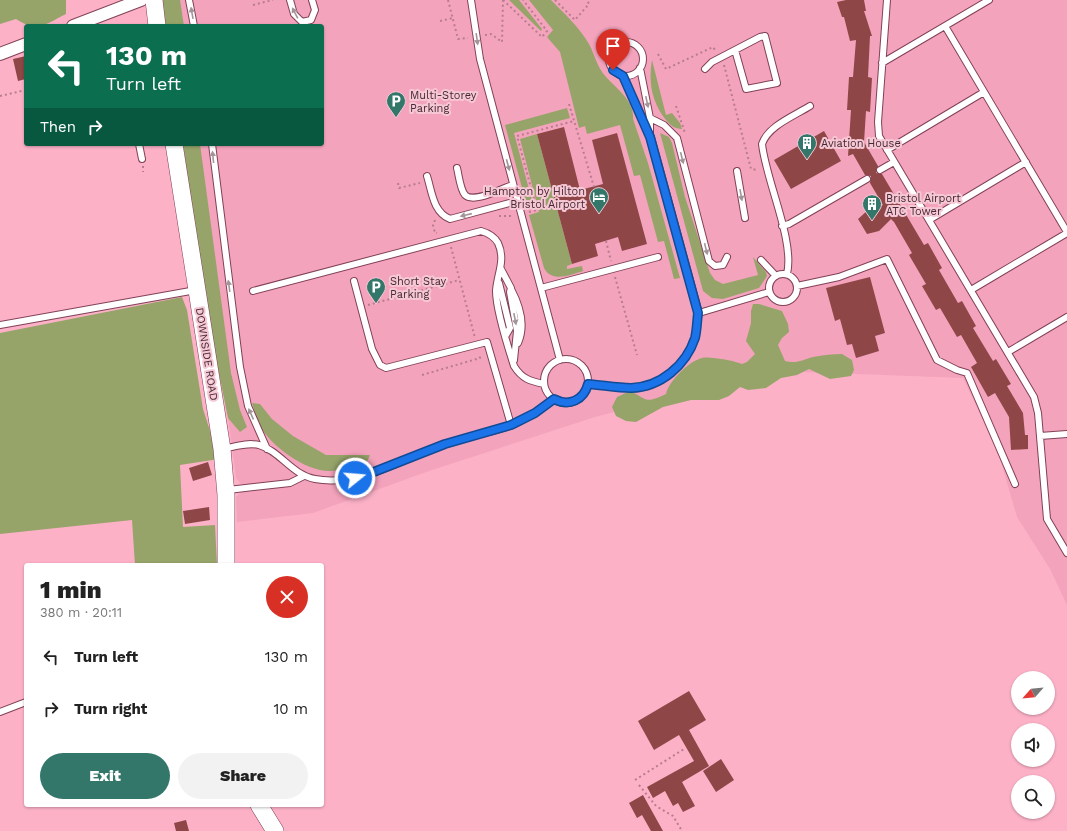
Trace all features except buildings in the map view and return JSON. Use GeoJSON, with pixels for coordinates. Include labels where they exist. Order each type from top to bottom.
{"type":"FeatureCollection","features":[{"type":"Feature","properties":{"kind":"street"},"geometry":{"type":"LineString","coordinates":[[78,24],[141,0]]}},
{"type":"Feature","properties":{"kind":"street"},"geometry":{"type":"LineString","coordinates":[[154,0],[157,24]]}},
{"type":"Feature","properties":{"kind":"street"},"geometry":{"type":"LineString","coordinates":[[0,54],[24,45]]}},
{"type":"Feature","properties":{"kind":"street","name":"DOWNSIDE ROAD"},"geometry":{"type":"LineString","coordinates":[[174,146],[222,449],[226,490],[226,563]]}},
{"type":"Feature","properties":{"kind":"street"},"geometry":{"type":"LineString","coordinates":[[260,807],[275,831]]}},
{"type":"Feature","properties":{"kind":"lane"},"geometry":{"type":"LineString","coordinates":[[189,0],[194,24]]}},
{"type":"Feature","properties":{"kind":"lane"},"geometry":{"type":"LineString","coordinates":[[290,0],[294,14],[302,22],[311,20],[315,10],[312,0]]}},
{"type":"Feature","properties":{"kind":"lane"},"geometry":{"type":"LineString","coordinates":[[471,0],[480,59],[560,360]]}},
{"type":"Feature","properties":{"kind":"lane"},"geometry":{"type":"LineString","coordinates":[[887,0],[878,131],[894,162],[1034,397],[1037,408],[1040,436],[1047,519],[1067,553]]}},
{"type":"Feature","properties":{"kind":"lane"},"geometry":{"type":"LineString","coordinates":[[882,63],[989,0]]}},
{"type":"Feature","properties":{"kind":"lane"},"geometry":{"type":"LineString","coordinates":[[945,26],[1067,233],[971,290]]}},
{"type":"Feature","properties":{"kind":"lane"},"geometry":{"type":"LineString","coordinates":[[705,69],[712,62],[735,50],[765,36],[777,83],[746,89],[735,50]]}},
{"type":"Feature","properties":{"kind":"lane"},"geometry":{"type":"LineString","coordinates":[[640,68],[634,73],[623,76],[618,74],[610,65],[610,52],[617,44],[628,42],[638,47],[642,56],[640,68],[650,118],[650,137]]}},
{"type":"Feature","properties":{"kind":"lane"},"geometry":{"type":"LineString","coordinates":[[588,384],[632,388],[650,385],[666,377],[683,362],[695,338],[698,313],[650,137],[623,76]]}},
{"type":"Feature","properties":{"kind":"lane"},"geometry":{"type":"LineString","coordinates":[[887,150],[984,92]]}},
{"type":"Feature","properties":{"kind":"lane"},"geometry":{"type":"LineString","coordinates":[[787,274],[789,265],[782,226],[762,144],[771,130],[810,106]]}},
{"type":"Feature","properties":{"kind":"lane"},"geometry":{"type":"LineString","coordinates":[[650,118],[664,125],[677,138],[709,261],[715,266],[723,265],[727,257]]}},
{"type":"Feature","properties":{"kind":"lane"},"geometry":{"type":"LineString","coordinates":[[139,146],[142,159]]}},
{"type":"Feature","properties":{"kind":"lane"},"geometry":{"type":"LineString","coordinates":[[212,146],[240,367],[248,406],[267,449]]}},
{"type":"Feature","properties":{"kind":"lane"},"geometry":{"type":"LineString","coordinates":[[880,170],[894,162]]}},
{"type":"Feature","properties":{"kind":"lane"},"geometry":{"type":"LineString","coordinates":[[929,220],[1026,162]]}},
{"type":"Feature","properties":{"kind":"lane"},"geometry":{"type":"LineString","coordinates":[[457,168],[462,189],[465,195],[471,198],[477,199],[499,189],[513,185]]}},
{"type":"Feature","properties":{"kind":"lane"},"geometry":{"type":"LineString","coordinates":[[737,171],[746,218]]}},
{"type":"Feature","properties":{"kind":"lane"},"geometry":{"type":"LineString","coordinates":[[428,176],[436,206],[440,213],[450,219],[517,201]]}},
{"type":"Feature","properties":{"kind":"lane"},"geometry":{"type":"LineString","coordinates":[[782,226],[790,224],[867,179]]}},
{"type":"Feature","properties":{"kind":"lane"},"geometry":{"type":"LineString","coordinates":[[253,291],[448,238],[481,231],[490,234],[497,242],[502,256],[501,269],[496,291],[514,366],[527,380],[544,384]]}},
{"type":"Feature","properties":{"kind":"lane"},"geometry":{"type":"LineString","coordinates":[[541,288],[658,257]]}},
{"type":"Feature","properties":{"kind":"lane"},"geometry":{"type":"LineString","coordinates":[[797,286],[839,277],[887,259],[937,360],[967,373],[1015,484]]}},
{"type":"Feature","properties":{"kind":"lane"},"geometry":{"type":"LineString","coordinates":[[761,260],[776,276]]}},
{"type":"Feature","properties":{"kind":"lane"},"geometry":{"type":"LineString","coordinates":[[501,269],[510,288],[517,331],[514,366]]}},
{"type":"Feature","properties":{"kind":"lane"},"geometry":{"type":"LineString","coordinates":[[787,274],[794,279],[797,286],[795,295],[792,298],[784,302],[775,299],[770,292],[770,283],[776,276],[787,274]]}},
{"type":"Feature","properties":{"kind":"lane"},"geometry":{"type":"LineString","coordinates":[[354,281],[376,359],[380,365],[386,368],[486,342],[511,425]]}},
{"type":"Feature","properties":{"kind":"lane"},"geometry":{"type":"LineString","coordinates":[[0,326],[197,290]]}},
{"type":"Feature","properties":{"kind":"lane"},"geometry":{"type":"LineString","coordinates":[[698,313],[770,292]]}},
{"type":"Feature","properties":{"kind":"lane"},"geometry":{"type":"LineString","coordinates":[[1008,352],[1067,317]]}},
{"type":"Feature","properties":{"kind":"lane"},"geometry":{"type":"LineString","coordinates":[[560,360],[572,360],[578,362],[586,371],[588,384],[586,390],[578,400],[566,403],[554,399],[549,395],[544,384],[544,378],[549,366],[560,360]]}},
{"type":"Feature","properties":{"kind":"lane"},"geometry":{"type":"LineString","coordinates":[[222,449],[245,445],[258,445],[267,449],[304,476],[328,481],[344,480],[366,475],[445,444],[511,425],[535,413],[554,399]]}},
{"type":"Feature","properties":{"kind":"lane"},"geometry":{"type":"LineString","coordinates":[[1040,436],[1067,434]]}},
{"type":"Feature","properties":{"kind":"lane"},"geometry":{"type":"LineString","coordinates":[[226,490],[290,483],[304,476]]}},
{"type":"Feature","properties":{"kind":"lane"},"geometry":{"type":"LineString","coordinates":[[0,712],[24,703]]}},
{"type":"Feature","properties":{"kind":"path"},"geometry":{"type":"LineString","coordinates":[[253,5],[273,0]]}},
{"type":"Feature","properties":{"kind":"path"},"geometry":{"type":"LineString","coordinates":[[448,0],[458,40],[468,38]]}},
{"type":"Feature","properties":{"kind":"path"},"geometry":{"type":"LineString","coordinates":[[503,0],[542,37],[547,31],[523,0]]}},
{"type":"Feature","properties":{"kind":"path"},"geometry":{"type":"LineString","coordinates":[[485,35],[491,34],[502,42],[503,0]]}},
{"type":"Feature","properties":{"kind":"path"},"geometry":{"type":"LineString","coordinates":[[555,0],[576,20],[589,4],[587,0]]}},
{"type":"Feature","properties":{"kind":"path"},"geometry":{"type":"LineString","coordinates":[[440,21],[453,18]]}},
{"type":"Feature","properties":{"kind":"path"},"geometry":{"type":"LineString","coordinates":[[658,54],[666,69],[713,47],[724,66],[751,168],[758,170]]}},
{"type":"Feature","properties":{"kind":"path"},"geometry":{"type":"LineString","coordinates":[[0,96],[24,90]]}},
{"type":"Feature","properties":{"kind":"path"},"geometry":{"type":"LineString","coordinates":[[569,104],[594,186]]}},
{"type":"Feature","properties":{"kind":"path"},"geometry":{"type":"LineString","coordinates":[[529,212],[537,210],[517,136],[574,121]]}},
{"type":"Feature","properties":{"kind":"path"},"geometry":{"type":"LineString","coordinates":[[422,375],[480,358],[448,238],[446,233],[435,233],[433,225],[436,219]]}},
{"type":"Feature","properties":{"kind":"path"},"geometry":{"type":"LineString","coordinates":[[606,241],[636,355]]}},
{"type":"Feature","properties":{"kind":"path"},"geometry":{"type":"LineString","coordinates":[[361,307],[459,280]]}},
{"type":"Feature","properties":{"kind":"path"},"geometry":{"type":"LineString","coordinates":[[635,780],[684,748]]}},
{"type":"Feature","properties":{"kind":"path"},"geometry":{"type":"LineString","coordinates":[[639,785],[656,806],[673,816],[682,831]]}},
{"type":"Feature","properties":{"kind":"shaded area"},"geometry":{"type":"Polygon","coordinates":[[[162,0],[1067,0],[1067,605],[1050,569],[1017,517],[999,455],[963,378],[776,371],[595,417],[429,471],[313,513],[237,522],[236,497],[241,492],[241,484],[236,478],[228,417],[183,146],[324,146],[324,24],[166,24],[162,0]]]}},
{"type":"Feature","properties":{"kind":"green space"},"geometry":{"type":"Polygon","coordinates":[[[0,0],[66,0],[66,14],[47,24],[25,24],[16,19],[0,24],[0,0]]]}},
{"type":"Feature","properties":{"kind":"green space"},"geometry":{"type":"Polygon","coordinates":[[[162,0],[180,0],[184,24],[166,24],[162,0]]]}},
{"type":"Feature","properties":{"kind":"green space"},"geometry":{"type":"Polygon","coordinates":[[[509,0],[519,0],[542,29],[541,31],[509,0]]]}},
{"type":"Feature","properties":{"kind":"green space"},"geometry":{"type":"Polygon","coordinates":[[[529,0],[551,0],[567,16],[589,44],[602,72],[627,99],[633,112],[633,119],[648,163],[680,278],[674,279],[664,241],[658,242],[640,175],[634,176],[620,125],[587,134],[585,126],[579,128],[560,52],[547,37],[553,30],[529,0]]]}},
{"type":"Feature","properties":{"kind":"green space"},"geometry":{"type":"Polygon","coordinates":[[[652,60],[666,115],[672,113],[680,123],[682,129],[669,124],[657,107],[651,84],[652,60]]]}},
{"type":"Feature","properties":{"kind":"green space"},"geometry":{"type":"Polygon","coordinates":[[[567,108],[570,118],[514,133],[534,208],[528,210],[505,125],[567,108]]]}},
{"type":"Feature","properties":{"kind":"green space"},"geometry":{"type":"Polygon","coordinates":[[[660,133],[669,137],[672,143],[685,197],[710,273],[715,280],[723,284],[758,275],[753,257],[766,272],[767,276],[759,288],[723,299],[712,298],[703,291],[660,133]]]}},
{"type":"Feature","properties":{"kind":"green space"},"geometry":{"type":"Polygon","coordinates":[[[537,134],[572,264],[567,266],[567,269],[582,266],[583,271],[562,277],[556,277],[547,273],[544,268],[529,215],[539,212],[520,139],[537,134]]]}},
{"type":"Feature","properties":{"kind":"green space"},"geometry":{"type":"Polygon","coordinates":[[[183,146],[200,146],[231,373],[240,410],[247,427],[240,432],[228,418],[207,314],[183,146]]]}},
{"type":"Feature","properties":{"kind":"green space"},"geometry":{"type":"Polygon","coordinates":[[[182,297],[187,310],[203,409],[219,459],[180,465],[183,527],[215,525],[217,563],[135,563],[132,520],[0,534],[0,333],[182,297]]]}},
{"type":"Feature","properties":{"kind":"green space"},"geometry":{"type":"Polygon","coordinates":[[[753,304],[759,304],[782,311],[788,324],[789,332],[782,338],[778,345],[785,361],[796,362],[817,356],[842,354],[852,360],[854,370],[851,376],[830,379],[809,369],[797,375],[781,378],[766,388],[748,390],[740,387],[729,396],[719,400],[691,400],[663,407],[636,422],[626,421],[616,416],[612,407],[617,397],[630,391],[647,400],[666,394],[671,383],[680,372],[697,360],[702,358],[710,358],[728,360],[742,364],[747,362],[755,354],[746,341],[751,323],[751,311],[753,304]]]}},
{"type":"Feature","properties":{"kind":"green space"},"geometry":{"type":"Polygon","coordinates":[[[252,403],[260,404],[272,419],[293,436],[326,455],[370,455],[367,462],[344,469],[331,471],[321,470],[300,462],[280,449],[271,441],[259,424],[252,403]]]}},
{"type":"Feature","properties":{"kind":"place","name":"Multi-Storey Parking"},"geometry":{"type":"Point","coordinates":[396,118]}},
{"type":"Feature","properties":{"kind":"place","name":"Aviation House"},"geometry":{"type":"Point","coordinates":[807,160]}},
{"type":"Feature","properties":{"kind":"place","name":"Hampton by Hilton Bristol Airport"},"geometry":{"type":"Point","coordinates":[599,214]}},
{"type":"Feature","properties":{"kind":"place","name":"Bristol Airport ATC Tower"},"geometry":{"type":"Point","coordinates":[872,221]}},
{"type":"Feature","properties":{"kind":"place","name":"Short Stay Parking"},"geometry":{"type":"Point","coordinates":[376,304]}},
{"type":"Feature","properties":{"kind":"route"},"geometry":{"type":"LineString","coordinates":[[355,478],[445,444],[511,425],[535,413],[554,399],[559,402],[566,403],[578,400],[583,395],[588,384],[632,388],[650,385],[666,377],[683,362],[695,338],[698,313],[650,137],[623,76],[613,70]]}}]}
